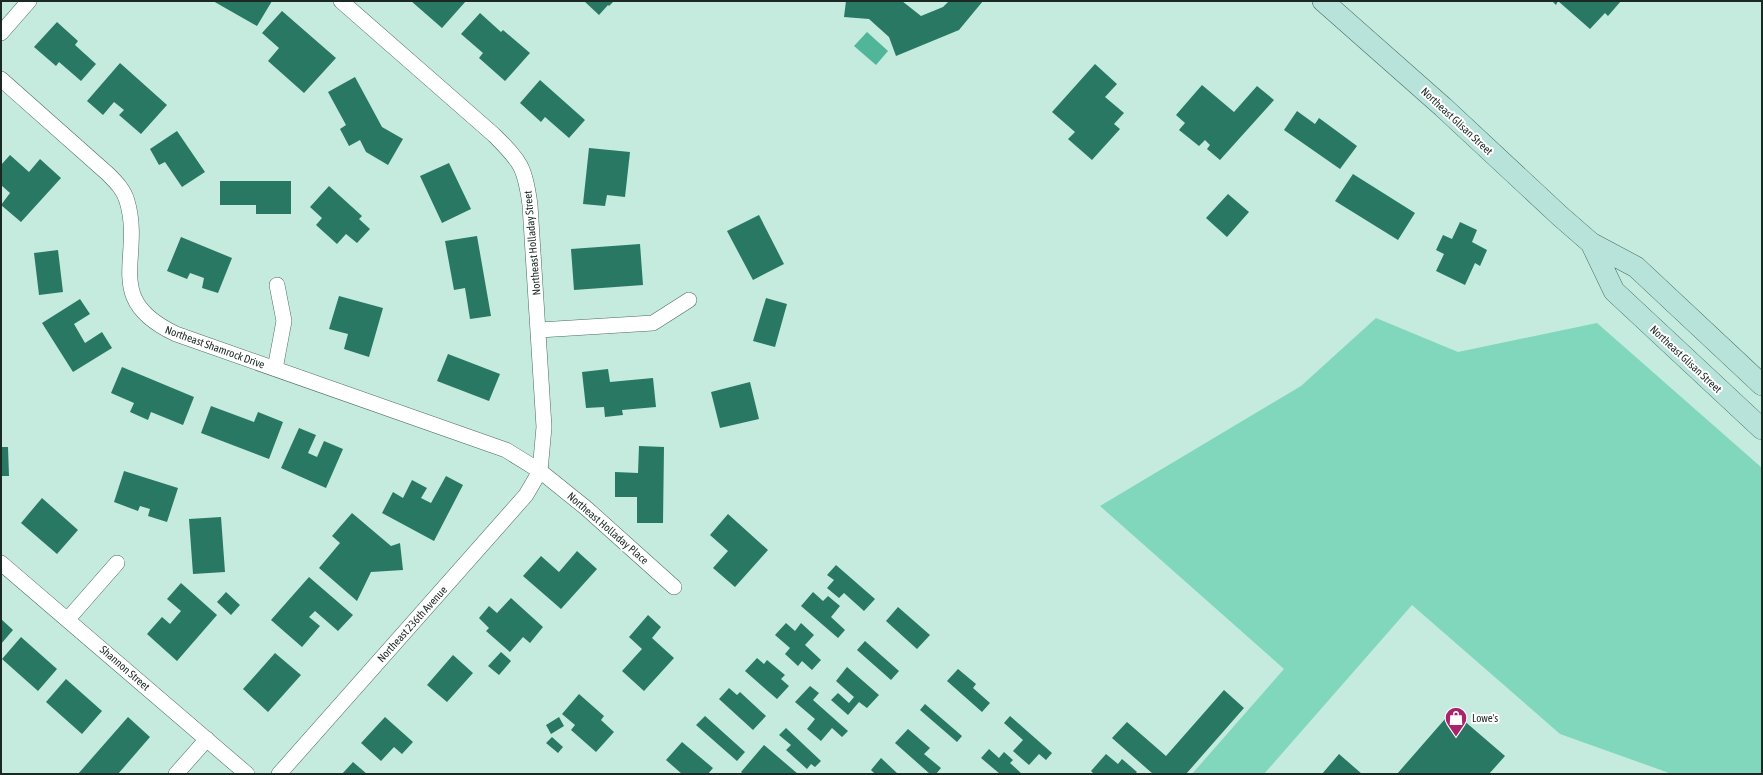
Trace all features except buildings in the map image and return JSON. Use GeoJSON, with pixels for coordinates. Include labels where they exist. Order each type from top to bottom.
{"type":"FeatureCollection","features":[{"type":"Feature","properties":{"kind":"main road","name":"Northeast Glisan Street"},"geometry":{"type":"LineString","coordinates":[[1323,1],[1590,243],[1636,267],[1762,385]]}},
{"type":"Feature","properties":{"kind":"main road","name":"Northeast Glisan Street"},"geometry":{"type":"LineString","coordinates":[[1590,243],[1614,291],[1762,429]]}},
{"type":"Feature","properties":{"kind":"street"},"geometry":{"type":"LineString","coordinates":[[1,33],[29,1]]}},
{"type":"Feature","properties":{"kind":"street","name":"Northeast Holladay Street"},"geometry":{"type":"LineString","coordinates":[[341,1],[516,157],[526,176],[530,205],[539,330],[544,427],[540,471]]}},
{"type":"Feature","properties":{"kind":"street","name":"Northeast Shamrock Drive"},"geometry":{"type":"LineString","coordinates":[[1,79],[121,187],[127,200],[131,221],[128,277],[133,295],[140,308],[159,326],[176,334],[506,450],[540,471]]}},
{"type":"Feature","properties":{"kind":"street"},"geometry":{"type":"LineString","coordinates":[[275,369],[284,321],[278,285]]}},
{"type":"Feature","properties":{"kind":"street"},"geometry":{"type":"LineString","coordinates":[[539,330],[653,323],[689,300]]}},
{"type":"Feature","properties":{"kind":"street","name":"Northeast Holladay Place"},"geometry":{"type":"LineString","coordinates":[[540,471],[586,508],[674,587]]}},
{"type":"Feature","properties":{"kind":"street","name":"Northeast 236th Avenue"},"geometry":{"type":"LineString","coordinates":[[279,774],[526,495],[540,471]]}},
{"type":"Feature","properties":{"kind":"street","name":"Shannon Street"},"geometry":{"type":"LineString","coordinates":[[1,563],[207,738],[247,774]]}},
{"type":"Feature","properties":{"kind":"street"},"geometry":{"type":"LineString","coordinates":[[68,619],[117,563]]}},
{"type":"Feature","properties":{"kind":"street"},"geometry":{"type":"LineString","coordinates":[[176,774],[207,738]]}},
{"type":"Feature","properties":{"kind":"shaded area"},"geometry":{"type":"Polygon","coordinates":[[[867,32],[888,51],[876,65],[854,46],[867,32]]]}},
{"type":"Feature","properties":{"kind":"shaded area"},"geometry":{"type":"Polygon","coordinates":[[[1376,318],[1458,352],[1597,323],[1762,468],[1762,774],[1672,774],[1560,734],[1412,605],[1264,774],[1192,774],[1284,669],[1100,506],[1301,386],[1376,318]]]}},
{"type":"Feature","properties":{"kind":"place","name":"Lowe's"},"geometry":{"type":"Point","coordinates":[1456,738]}}]}
